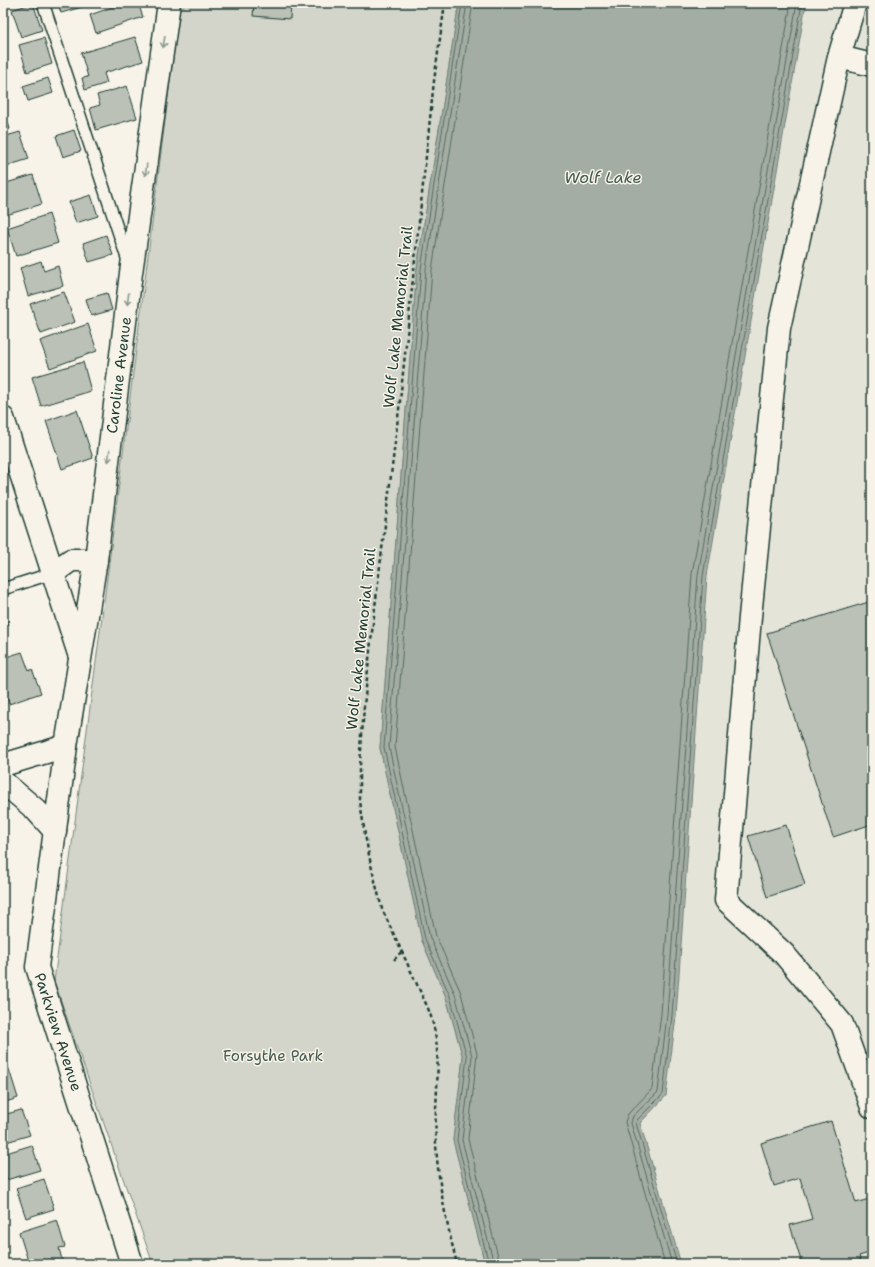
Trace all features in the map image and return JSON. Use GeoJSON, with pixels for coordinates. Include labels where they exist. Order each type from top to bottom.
{"type":"FeatureCollection","features":[{"type":"Feature","properties":{"kind":"street","name":"Caroline Avenue"},"geometry":{"type":"LineString","coordinates":[[66,746],[96,560],[132,273],[169,3]]}},
{"type":"Feature","properties":{"kind":"street"},"geometry":{"type":"LineString","coordinates":[[855,3],[839,57],[779,328],[750,618],[726,900],[784,954],[842,1024],[872,1107]]}},
{"type":"Feature","properties":{"kind":"street"},"geometry":{"type":"LineString","coordinates":[[839,57],[872,65]]}},
{"type":"Feature","properties":{"kind":"street"},"geometry":{"type":"LineString","coordinates":[[3,418],[80,657]]}},
{"type":"Feature","properties":{"kind":"street"},"geometry":{"type":"LineString","coordinates":[[53,573],[71,560],[96,560]]}},
{"type":"Feature","properties":{"kind":"street"},"geometry":{"type":"LineString","coordinates":[[3,765],[66,746]]}},
{"type":"Feature","properties":{"kind":"street","name":"Parkview Avenue"},"geometry":{"type":"LineString","coordinates":[[66,746],[37,967],[132,1264]]}},
{"type":"Feature","properties":{"kind":"street"},"geometry":{"type":"LineString","coordinates":[[3,782],[36,810],[55,831]]}},
{"type":"Feature","properties":{"kind":"lane"},"geometry":{"type":"LineString","coordinates":[[43,3],[132,273]]}},
{"type":"Feature","properties":{"kind":"lane"},"geometry":{"type":"LineString","coordinates":[[3,589],[53,573]]}},
{"type":"Feature","properties":{"kind":"path","name":"Wolf Lake Memorial Trail"},"geometry":{"type":"LineString","coordinates":[[445,3],[433,89],[400,401],[364,706],[360,765],[360,801],[371,864],[382,909],[432,1016],[438,1056],[435,1112],[436,1144],[440,1183],[457,1264]]}},
{"type":"Feature","properties":{"kind":"path"},"geometry":{"type":"LineString","coordinates":[[394,960],[402,951]]}},
{"type":"Feature","properties":{"kind":"shaded area"},"geometry":{"type":"Polygon","coordinates":[[[806,3],[872,3],[872,1264],[681,1264],[639,1123],[666,1096],[676,1016],[707,576],[806,3]]]}},
{"type":"Feature","properties":{"kind":"green space","name":"Forsythe Park"},"geometry":{"type":"Polygon","coordinates":[[[180,3],[459,3],[417,268],[380,748],[422,941],[446,997],[463,1058],[453,1140],[485,1264],[153,1264],[54,981],[180,3]]]}},
{"type":"Feature","properties":{"kind":"water","name":"Wolf Lake"},"geometry":{"type":"Polygon","coordinates":[[[459,3],[806,3],[707,576],[676,1016],[666,1096],[640,1123],[681,1264],[485,1264],[453,1140],[463,1058],[446,997],[422,941],[380,748],[417,268],[459,3]]]}},
{"type":"Feature","properties":{"kind":"building"},"geometry":{"type":"Polygon","coordinates":[[[33,3],[42,30],[21,37],[12,10],[33,3]]]}},
{"type":"Feature","properties":{"kind":"building"},"geometry":{"type":"Polygon","coordinates":[[[58,3],[81,3],[82,7],[61,13],[58,3]]]}},
{"type":"Feature","properties":{"kind":"building"},"geometry":{"type":"Polygon","coordinates":[[[124,3],[138,3],[143,17],[96,33],[90,15],[124,3]]]}},
{"type":"Feature","properties":{"kind":"building"},"geometry":{"type":"Polygon","coordinates":[[[254,3],[291,3],[290,19],[253,16],[254,3]]]}},
{"type":"Feature","properties":{"kind":"building"},"geometry":{"type":"Polygon","coordinates":[[[135,37],[143,61],[104,73],[107,83],[85,90],[82,78],[88,77],[81,53],[135,37]]]}},
{"type":"Feature","properties":{"kind":"building"},"geometry":{"type":"Polygon","coordinates":[[[44,38],[52,64],[27,72],[19,45],[44,38]]]}},
{"type":"Feature","properties":{"kind":"building"},"geometry":{"type":"Polygon","coordinates":[[[48,78],[53,93],[28,101],[23,86],[48,78]]]}},
{"type":"Feature","properties":{"kind":"building"},"geometry":{"type":"Polygon","coordinates":[[[127,86],[137,118],[96,130],[90,108],[100,105],[97,95],[127,86]]]}},
{"type":"Feature","properties":{"kind":"building"},"geometry":{"type":"Polygon","coordinates":[[[3,107],[10,129],[3,131],[3,107]]]}},
{"type":"Feature","properties":{"kind":"building"},"geometry":{"type":"Polygon","coordinates":[[[74,130],[81,151],[63,157],[56,136],[74,130]]]}},
{"type":"Feature","properties":{"kind":"building"},"geometry":{"type":"Polygon","coordinates":[[[20,132],[29,159],[3,167],[3,137],[20,132]]]}},
{"type":"Feature","properties":{"kind":"building"},"geometry":{"type":"Polygon","coordinates":[[[33,175],[42,204],[3,216],[3,184],[33,175]]]}},
{"type":"Feature","properties":{"kind":"building"},"geometry":{"type":"Polygon","coordinates":[[[91,195],[98,216],[76,223],[69,202],[91,195]]]}},
{"type":"Feature","properties":{"kind":"building"},"geometry":{"type":"Polygon","coordinates":[[[49,214],[58,243],[16,256],[7,228],[49,214]]]}},
{"type":"Feature","properties":{"kind":"building"},"geometry":{"type":"Polygon","coordinates":[[[106,235],[113,255],[89,262],[83,243],[106,235]]]}},
{"type":"Feature","properties":{"kind":"building"},"geometry":{"type":"Polygon","coordinates":[[[41,261],[44,271],[58,266],[63,286],[28,296],[20,268],[41,261]]]}},
{"type":"Feature","properties":{"kind":"building"},"geometry":{"type":"Polygon","coordinates":[[[64,292],[75,322],[41,334],[30,304],[64,292]]]}},
{"type":"Feature","properties":{"kind":"building"},"geometry":{"type":"Polygon","coordinates":[[[107,293],[112,310],[91,316],[86,299],[107,293]]]}},
{"type":"Feature","properties":{"kind":"building"},"geometry":{"type":"Polygon","coordinates":[[[88,324],[97,351],[50,368],[40,341],[88,324]]]}},
{"type":"Feature","properties":{"kind":"building"},"geometry":{"type":"Polygon","coordinates":[[[83,362],[91,391],[41,406],[32,377],[83,362]]]}},
{"type":"Feature","properties":{"kind":"building"},"geometry":{"type":"Polygon","coordinates":[[[77,410],[93,458],[62,469],[46,421],[77,410]]]}},
{"type":"Feature","properties":{"kind":"building"},"geometry":{"type":"Polygon","coordinates":[[[872,601],[872,824],[833,837],[767,633],[872,601]]]}},
{"type":"Feature","properties":{"kind":"building"},"geometry":{"type":"Polygon","coordinates":[[[3,605],[9,625],[3,627],[3,605]]]}},
{"type":"Feature","properties":{"kind":"building"},"geometry":{"type":"Polygon","coordinates":[[[22,652],[29,671],[32,669],[41,693],[9,704],[3,685],[3,658],[22,652]]]}},
{"type":"Feature","properties":{"kind":"building"},"geometry":{"type":"Polygon","coordinates":[[[786,825],[805,885],[767,897],[748,836],[786,825]]]}},
{"type":"Feature","properties":{"kind":"building"},"geometry":{"type":"Polygon","coordinates":[[[8,1066],[18,1098],[3,1103],[3,1068],[8,1066]]]}},
{"type":"Feature","properties":{"kind":"building"},"geometry":{"type":"Polygon","coordinates":[[[21,1110],[30,1135],[3,1143],[3,1115],[21,1110]]]}},
{"type":"Feature","properties":{"kind":"building"},"geometry":{"type":"Polygon","coordinates":[[[831,1121],[856,1203],[872,1198],[872,1252],[859,1256],[862,1264],[802,1264],[790,1225],[812,1219],[800,1178],[774,1186],[761,1143],[831,1121]]]}},
{"type":"Feature","properties":{"kind":"building"},"geometry":{"type":"Polygon","coordinates":[[[32,1145],[40,1170],[3,1181],[3,1154],[32,1145]]]}},
{"type":"Feature","properties":{"kind":"building"},"geometry":{"type":"Polygon","coordinates":[[[44,1179],[54,1209],[26,1218],[16,1188],[44,1179]]]}},
{"type":"Feature","properties":{"kind":"building"},"geometry":{"type":"Polygon","coordinates":[[[57,1220],[65,1247],[59,1248],[63,1264],[29,1264],[19,1232],[57,1220]]]}}]}
